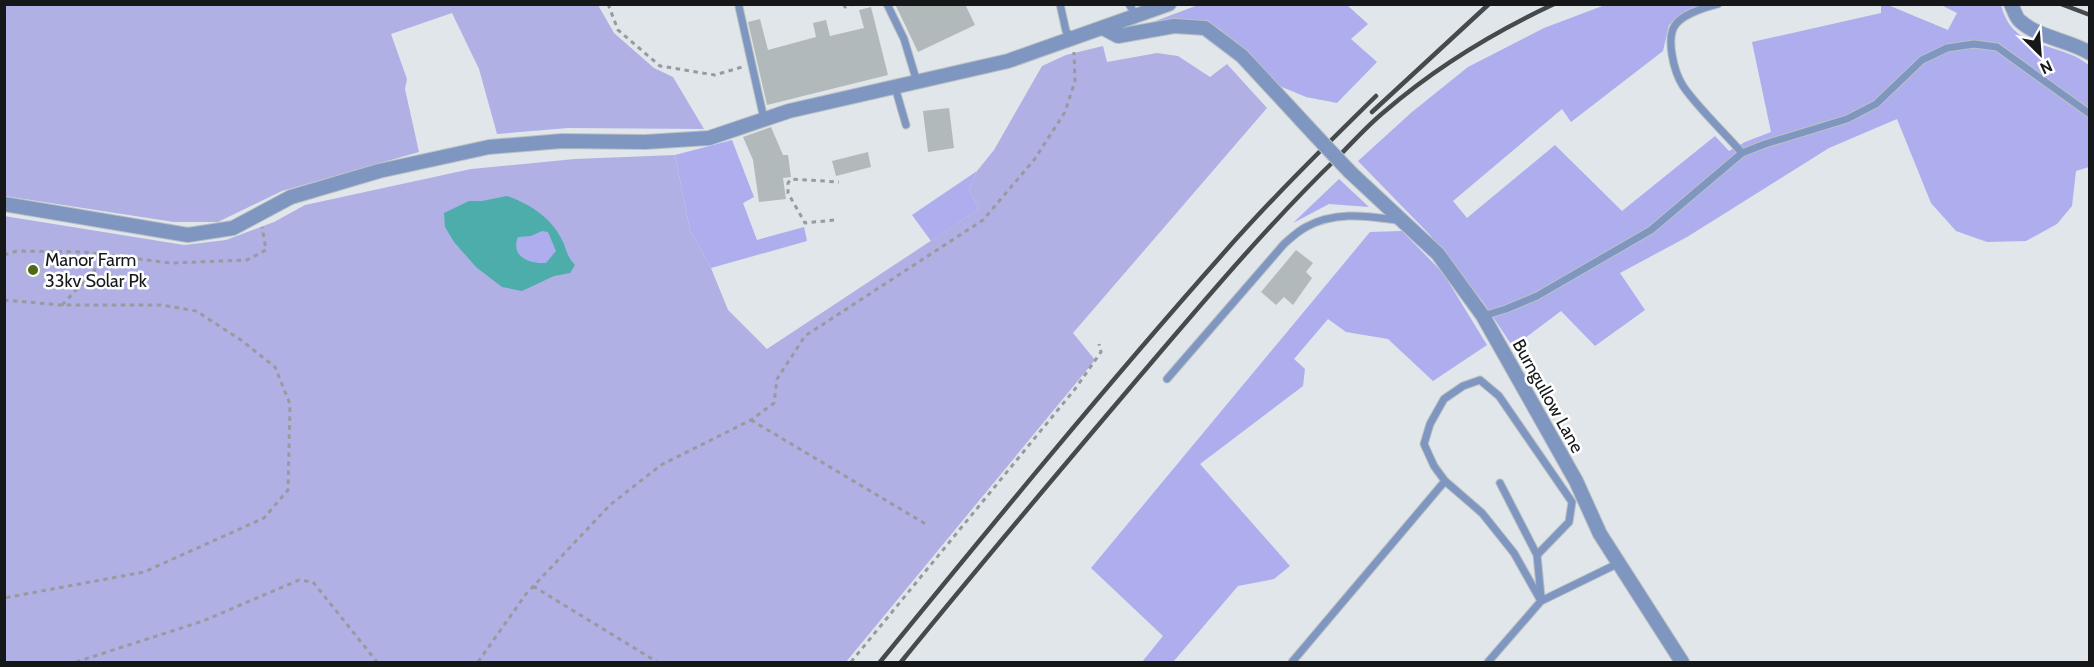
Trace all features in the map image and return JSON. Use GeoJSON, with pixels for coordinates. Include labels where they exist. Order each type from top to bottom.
{"type":"FeatureCollection","features":[{"type":"Feature","properties":{"kind":"street"},"geometry":{"type":"LineString","coordinates":[[4,204],[188,235],[233,228],[291,197],[379,171],[489,147],[562,141],[645,142],[709,138],[764,119],[1008,61],[1103,28],[1133,10],[1169,4]]}},
{"type":"Feature","properties":{"kind":"street"},"geometry":{"type":"LineString","coordinates":[[2012,4],[2019,21],[2038,32],[2080,47],[2090,53]]}},
{"type":"Feature","properties":{"kind":"street","name":"Burngullow Lane"},"geometry":{"type":"LineString","coordinates":[[1103,28],[1118,36],[1174,26],[1205,28],[1242,56],[1350,172],[1438,254],[1483,316],[1576,482],[1600,534],[1682,663]]}},
{"type":"Feature","properties":{"kind":"lane"},"geometry":{"type":"LineString","coordinates":[[887,4],[904,39],[917,82]]}},
{"type":"Feature","properties":{"kind":"lane"},"geometry":{"type":"LineString","coordinates":[[1060,4],[1066,31],[1073,39]]}},
{"type":"Feature","properties":{"kind":"lane"},"geometry":{"type":"LineString","coordinates":[[1718,4],[1701,9],[1676,23],[1669,38],[1682,85],[1742,153]]}},
{"type":"Feature","properties":{"kind":"lane"},"geometry":{"type":"LineString","coordinates":[[739,7],[764,119]]}},
{"type":"Feature","properties":{"kind":"lane"},"geometry":{"type":"LineString","coordinates":[[1483,316],[1537,296],[1651,230],[1742,153],[1847,119],[1876,104],[1922,60],[1947,48],[1974,44],[1997,47],[2090,114]]}},
{"type":"Feature","properties":{"kind":"lane"},"geometry":{"type":"LineString","coordinates":[[895,87],[906,125]]}},
{"type":"Feature","properties":{"kind":"lane"},"geometry":{"type":"LineString","coordinates":[[1167,379],[1284,244],[1306,227],[1332,217],[1365,216],[1402,221]]}},
{"type":"Feature","properties":{"kind":"lane"},"geometry":{"type":"LineString","coordinates":[[1538,555],[1569,522],[1572,502],[1499,396],[1480,380],[1463,386],[1444,399],[1430,424],[1424,444],[1434,466],[1445,481],[1482,513],[1514,553],[1541,601]]}},
{"type":"Feature","properties":{"kind":"lane"},"geometry":{"type":"LineString","coordinates":[[1292,663],[1445,481]]}},
{"type":"Feature","properties":{"kind":"lane"},"geometry":{"type":"LineString","coordinates":[[1500,483],[1538,555],[1541,601]]}},
{"type":"Feature","properties":{"kind":"lane"},"geometry":{"type":"LineString","coordinates":[[1488,663],[1541,601],[1619,563]]}},
{"type":"Feature","properties":{"kind":"path"},"geometry":{"type":"LineString","coordinates":[[609,4],[618,30],[660,66],[715,75],[751,64]]}},
{"type":"Feature","properties":{"kind":"path"},"geometry":{"type":"LineString","coordinates":[[844,4],[845,8],[854,4]]}},
{"type":"Feature","properties":{"kind":"path"},"geometry":{"type":"LineString","coordinates":[[478,663],[526,594],[610,505],[660,465],[751,420],[774,403],[777,379],[805,336],[983,220],[1034,160],[1065,112],[1075,81],[1073,39]]}},
{"type":"Feature","properties":{"kind":"path"},"geometry":{"type":"LineString","coordinates":[[834,220],[805,223],[788,193],[788,183],[791,179],[839,182]]}},
{"type":"Feature","properties":{"kind":"path"},"geometry":{"type":"LineString","coordinates":[[4,255],[16,251],[84,252],[171,263],[247,260],[266,250],[260,214]]}},
{"type":"Feature","properties":{"kind":"path"},"geometry":{"type":"LineString","coordinates":[[61,305],[108,256]]}},
{"type":"Feature","properties":{"kind":"path"},"geometry":{"type":"LineString","coordinates":[[4,300],[61,305],[161,305],[196,310],[241,340],[275,367],[290,404],[288,490],[264,518],[144,572],[4,598]]}},
{"type":"Feature","properties":{"kind":"path"},"geometry":{"type":"LineString","coordinates":[[851,663],[1075,389],[1101,352],[1099,344]]}},
{"type":"Feature","properties":{"kind":"path"},"geometry":{"type":"LineString","coordinates":[[751,420],[929,526]]}},
{"type":"Feature","properties":{"kind":"path"},"geometry":{"type":"LineString","coordinates":[[76,663],[203,621],[299,580],[313,582],[377,663]]}},
{"type":"Feature","properties":{"kind":"path"},"geometry":{"type":"LineString","coordinates":[[533,586],[657,663]]}},
{"type":"Feature","properties":{"kind":"shaded area"},"geometry":{"type":"Polygon","coordinates":[[[4,5],[598,5],[614,33],[654,68],[673,77],[704,129],[568,128],[497,134],[479,69],[452,13],[391,34],[407,79],[405,89],[419,152],[282,191],[218,222],[174,222],[5,196],[4,5]]]}},
{"type":"Feature","properties":{"kind":"shaded area"},"geometry":{"type":"Polygon","coordinates":[[[1198,5],[1347,5],[1368,24],[1351,39],[1377,62],[1337,103],[1306,97],[1277,85],[1220,29],[1195,20],[1145,25],[1198,5]]]}},
{"type":"Feature","properties":{"kind":"shaded area"},"geometry":{"type":"Polygon","coordinates":[[[1605,5],[1700,5],[1669,25],[1663,51],[1571,122],[1562,109],[1453,201],[1467,218],[1555,145],[1622,211],[1715,136],[1729,151],[1771,132],[1752,42],[1881,13],[1881,5],[1888,5],[1948,30],[1957,13],[1941,5],[2001,5],[2005,17],[2018,34],[2074,56],[2089,65],[2089,167],[2076,171],[2072,206],[2057,224],[2026,241],[1987,242],[1956,231],[1931,203],[1897,119],[1829,148],[1687,237],[1620,273],[1645,310],[1595,346],[1561,311],[1513,347],[1483,302],[1430,235],[1358,161],[1412,112],[1468,67],[1544,28],[1605,5]]]}},
{"type":"Feature","properties":{"kind":"shaded area"},"geometry":{"type":"Polygon","coordinates":[[[1103,46],[1107,62],[1157,53],[1178,56],[1210,77],[1227,64],[1267,108],[1073,333],[1095,360],[846,662],[5,662],[4,216],[184,245],[226,240],[274,222],[305,205],[471,169],[575,159],[675,155],[690,230],[711,268],[728,310],[767,349],[979,209],[969,190],[977,171],[994,150],[1042,66],[1066,55],[1103,46]]]}},
{"type":"Feature","properties":{"kind":"shaded area"},"geometry":{"type":"Polygon","coordinates":[[[732,140],[754,197],[743,203],[757,240],[804,227],[807,241],[711,268],[690,230],[675,155],[732,140]]]}},
{"type":"Feature","properties":{"kind":"shaded area"},"geometry":{"type":"Polygon","coordinates":[[[977,171],[969,190],[979,209],[931,241],[912,215],[977,171]]]}},
{"type":"Feature","properties":{"kind":"shaded area"},"geometry":{"type":"Polygon","coordinates":[[[1339,179],[1369,207],[1329,204],[1293,223],[1339,179]]]}},
{"type":"Feature","properties":{"kind":"shaded area"},"geometry":{"type":"Polygon","coordinates":[[[507,196],[541,214],[554,227],[575,265],[570,273],[554,276],[522,291],[502,287],[476,267],[454,242],[445,227],[444,213],[469,201],[507,196]],[[542,231],[531,236],[518,237],[516,244],[519,254],[534,262],[546,263],[556,251],[548,232],[542,231]]]}},
{"type":"Feature","properties":{"kind":"shaded area"},"geometry":{"type":"Polygon","coordinates":[[[542,231],[548,232],[556,251],[546,263],[523,258],[517,250],[518,237],[531,236],[542,231]]]}},
{"type":"Feature","properties":{"kind":"shaded area"},"geometry":{"type":"Polygon","coordinates":[[[1402,231],[1443,273],[1487,345],[1433,381],[1388,339],[1346,332],[1328,319],[1294,359],[1305,369],[1303,386],[1200,464],[1290,566],[1274,579],[1238,586],[1173,662],[1142,662],[1163,636],[1091,568],[1370,232],[1402,231]]]}},
{"type":"Feature","properties":{"kind":"building"},"geometry":{"type":"Polygon","coordinates":[[[895,4],[965,4],[975,25],[918,52],[895,4]]]}},
{"type":"Feature","properties":{"kind":"building"},"geometry":{"type":"Polygon","coordinates":[[[871,7],[888,75],[767,105],[748,22],[760,19],[768,50],[816,37],[813,23],[826,20],[830,36],[864,28],[859,10],[871,7]]]}},
{"type":"Feature","properties":{"kind":"building"},"geometry":{"type":"Polygon","coordinates":[[[949,108],[954,148],[928,152],[923,111],[949,108]]]}},
{"type":"Feature","properties":{"kind":"building"},"geometry":{"type":"Polygon","coordinates":[[[771,127],[783,155],[788,155],[791,177],[783,178],[786,199],[759,202],[753,160],[743,137],[771,127]]]}},
{"type":"Feature","properties":{"kind":"building"},"geometry":{"type":"Polygon","coordinates":[[[868,152],[871,167],[836,176],[832,161],[868,152]]]}},
{"type":"Feature","properties":{"kind":"building"},"geometry":{"type":"Polygon","coordinates":[[[1296,250],[1313,263],[1306,272],[1312,278],[1293,305],[1284,297],[1276,305],[1261,292],[1296,250]]]}},
{"type":"Feature","properties":{"kind":"building","name":"Manor Farm 33kv Solar Pk"},"geometry":{"type":"Polygon","coordinates":[[[26,263],[42,265],[40,277],[24,275],[26,263]]]}},
{"type":"Feature","properties":{"kind":"railway"},"geometry":{"type":"LineString","coordinates":[[1372,112],[1489,4]]}},
{"type":"Feature","properties":{"kind":"railway"},"geometry":{"type":"LineString","coordinates":[[901,662],[1060,470],[1223,280],[1267,230],[1360,135],[1378,117],[1444,66],[1487,39],[1554,4]]}},
{"type":"Feature","properties":{"kind":"railway"},"geometry":{"type":"LineString","coordinates":[[2061,4],[2090,15]]}},
{"type":"Feature","properties":{"kind":"railway"},"geometry":{"type":"LineString","coordinates":[[880,662],[1177,306],[1258,215],[1376,96]]}},
{"type":"Feature","properties":{"kind":"place","name":"Manor Farm 33kv Solar Pk"},"geometry":{"type":"Point","coordinates":[33,270]}}]}
